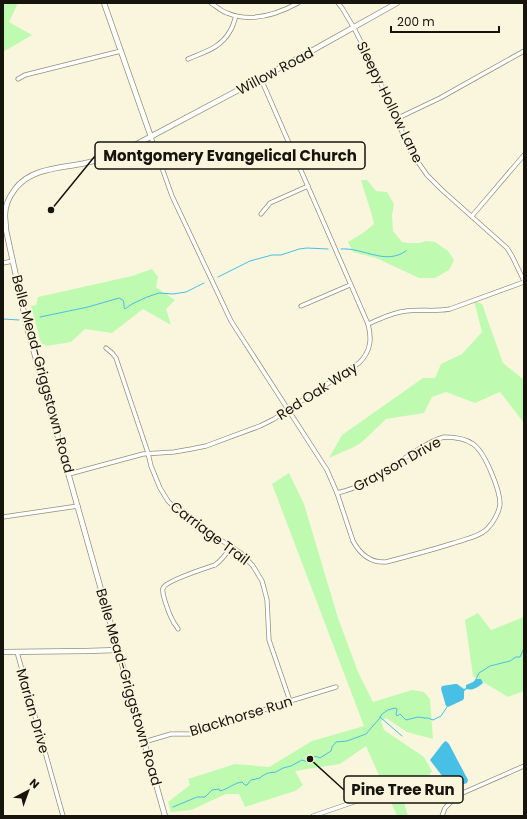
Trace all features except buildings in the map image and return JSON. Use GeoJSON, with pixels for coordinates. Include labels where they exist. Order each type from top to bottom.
{"type":"FeatureCollection","features":[{"type":"Feature","properties":{"kind":"street"},"geometry":{"type":"LineString","coordinates":[[104,3],[151,137]]}},
{"type":"Feature","properties":{"kind":"street"},"geometry":{"type":"LineString","coordinates":[[211,3],[225,12],[236,16],[247,17],[268,16],[298,3]]}},
{"type":"Feature","properties":{"kind":"street","name":"Sleepy Hollow Lane"},"geometry":{"type":"LineString","coordinates":[[338,3],[354,28],[374,68],[410,150],[427,175],[509,251],[516,262],[524,281]]}},
{"type":"Feature","properties":{"kind":"street","name":"Willow Road"},"geometry":{"type":"LineString","coordinates":[[151,137],[261,79],[397,3]]}},
{"type":"Feature","properties":{"kind":"street"},"geometry":{"type":"LineString","coordinates":[[188,59],[213,49],[222,42],[230,33],[236,16]]}},
{"type":"Feature","properties":{"kind":"street"},"geometry":{"type":"LineString","coordinates":[[18,79],[25,75],[121,51]]}},
{"type":"Feature","properties":{"kind":"street"},"geometry":{"type":"LineString","coordinates":[[396,119],[440,98],[524,51]]}},
{"type":"Feature","properties":{"kind":"street","name":"Red Oak Way"},"geometry":{"type":"LineString","coordinates":[[69,474],[148,453],[174,452],[206,446],[260,426],[274,419],[344,373],[362,360],[368,351],[370,343],[370,330],[368,324],[261,79]]}},
{"type":"Feature","properties":{"kind":"street","name":"Belle Mead-Griggstown Road"},"geometry":{"type":"LineString","coordinates":[[151,137],[107,158],[38,172],[22,181],[12,194],[6,208],[5,216],[6,230],[28,331],[165,816]]}},
{"type":"Feature","properties":{"kind":"street","name":"Grayson Drive"},"geometry":{"type":"LineString","coordinates":[[151,137],[172,196],[231,321],[327,470],[337,493],[353,540],[359,551],[370,560],[382,562],[422,553],[480,534],[492,523],[500,505],[498,489],[483,456],[474,444],[460,438],[452,437],[439,439],[428,444],[369,481],[347,491],[337,493]]}},
{"type":"Feature","properties":{"kind":"street"},"geometry":{"type":"LineString","coordinates":[[472,216],[524,156]]}},
{"type":"Feature","properties":{"kind":"street"},"geometry":{"type":"LineString","coordinates":[[260,214],[270,203],[308,186]]}},
{"type":"Feature","properties":{"kind":"street"},"geometry":{"type":"LineString","coordinates":[[3,263],[13,261]]}},
{"type":"Feature","properties":{"kind":"street"},"geometry":{"type":"LineString","coordinates":[[368,324],[407,310],[439,311],[450,309],[524,281]]}},
{"type":"Feature","properties":{"kind":"street"},"geometry":{"type":"LineString","coordinates":[[301,306],[350,284]]}},
{"type":"Feature","properties":{"kind":"street","name":"Carriage Trail"},"geometry":{"type":"LineString","coordinates":[[106,348],[116,358],[151,466],[160,488],[168,501],[190,520],[242,553],[250,561],[262,581],[267,600],[270,640],[290,701]]}},
{"type":"Feature","properties":{"kind":"street"},"geometry":{"type":"LineString","coordinates":[[3,517],[78,506]]}},
{"type":"Feature","properties":{"kind":"street"},"geometry":{"type":"LineString","coordinates":[[178,629],[169,613],[163,591],[164,587],[166,584],[174,580],[220,562],[232,546]]}},
{"type":"Feature","properties":{"kind":"street"},"geometry":{"type":"LineString","coordinates":[[3,652],[118,650]]}},
{"type":"Feature","properties":{"kind":"street","name":"Marian Drive"},"geometry":{"type":"LineString","coordinates":[[17,652],[63,816]]}},
{"type":"Feature","properties":{"kind":"street","name":"Blackhorse Run"},"geometry":{"type":"LineString","coordinates":[[144,742],[171,734],[196,733],[336,686]]}},
{"type":"Feature","properties":{"kind":"street"},"geometry":{"type":"LineString","coordinates":[[442,816],[445,808],[458,795],[524,766]]}},
{"type":"Feature","properties":{"kind":"street"},"geometry":{"type":"LineString","coordinates":[[313,816],[377,794]]}},
{"type":"Feature","properties":{"kind":"green space"},"geometry":{"type":"Polygon","coordinates":[[[3,3],[18,3],[9,22],[32,35],[3,52],[3,3]]]}},
{"type":"Feature","properties":{"kind":"green space"},"geometry":{"type":"Polygon","coordinates":[[[361,180],[367,180],[376,191],[387,192],[394,204],[392,216],[393,231],[402,242],[435,242],[448,251],[454,260],[449,270],[435,278],[419,278],[376,258],[353,252],[348,242],[374,224],[361,180]]]}},
{"type":"Feature","properties":{"kind":"green space"},"geometry":{"type":"Polygon","coordinates":[[[152,269],[158,277],[156,287],[175,300],[166,309],[171,325],[143,309],[112,333],[85,329],[71,342],[47,346],[41,343],[31,306],[36,305],[38,297],[132,276],[152,269]]]}},
{"type":"Feature","properties":{"kind":"green space"},"geometry":{"type":"Polygon","coordinates":[[[474,301],[482,304],[503,363],[523,379],[524,423],[500,392],[475,403],[446,392],[432,397],[424,413],[386,419],[362,442],[329,458],[342,435],[423,378],[435,378],[441,364],[462,354],[482,332],[474,301]]]}},
{"type":"Feature","properties":{"kind":"green space"},"geometry":{"type":"Polygon","coordinates":[[[289,473],[304,504],[338,618],[358,672],[373,702],[412,690],[424,692],[430,699],[433,739],[407,732],[386,718],[381,721],[384,730],[424,757],[432,771],[413,803],[404,802],[408,816],[397,816],[366,746],[340,764],[295,771],[303,785],[295,791],[245,807],[239,794],[226,794],[191,810],[171,812],[168,802],[190,785],[188,779],[235,764],[269,767],[312,741],[364,726],[272,484],[289,473]]]}},
{"type":"Feature","properties":{"kind":"green space"},"geometry":{"type":"Polygon","coordinates":[[[478,613],[491,630],[524,617],[524,691],[508,697],[473,676],[465,620],[478,613]]]}},
{"type":"Feature","properties":{"kind":"water"},"geometry":{"type":"Polygon","coordinates":[[[476,679],[481,679],[483,683],[475,688],[464,691],[463,700],[448,707],[446,706],[441,689],[442,686],[457,684],[464,689],[466,688],[466,685],[476,679]]]}},
{"type":"Feature","properties":{"kind":"water"},"geometry":{"type":"Polygon","coordinates":[[[446,741],[468,780],[467,783],[453,788],[430,760],[446,741]]]}},
{"type":"Feature","properties":{"kind":"waterway"},"geometry":{"type":"LineString","coordinates":[[218,277],[250,261],[272,255],[281,255],[307,248],[328,249]]}},
{"type":"Feature","properties":{"kind":"waterway"},"geometry":{"type":"LineString","coordinates":[[341,249],[349,249],[390,257],[406,251]]}},
{"type":"Feature","properties":{"kind":"waterway"},"geometry":{"type":"LineString","coordinates":[[40,317],[88,307],[119,298],[123,300],[125,309],[132,304],[159,293],[173,294],[186,292],[204,283]]}},
{"type":"Feature","properties":{"kind":"waterway"},"geometry":{"type":"LineString","coordinates":[[3,319],[19,320]]}},
{"type":"Feature","properties":{"kind":"waterway"},"geometry":{"type":"LineString","coordinates":[[476,679],[479,673],[490,666],[520,657],[524,648]]}},
{"type":"Feature","properties":{"kind":"waterway"},"geometry":{"type":"LineString","coordinates":[[173,807],[197,797],[205,797],[212,790],[219,789],[220,791],[242,782],[247,785],[251,780],[260,778],[268,773],[276,772],[302,760],[308,762],[313,757],[320,758],[331,751],[336,742],[347,741],[366,734],[382,714],[388,710],[395,708],[397,709],[397,716],[400,714],[406,720],[418,717],[433,720],[441,716],[447,707]]}},
{"type":"Feature","properties":{"kind":"waterway"},"geometry":{"type":"LineString","coordinates":[[380,717],[402,736]]}},
{"type":"Feature","properties":{"kind":"place","name":"Montgomery Evangelical Church"},"geometry":{"type":"Point","coordinates":[51,210]}},
{"type":"Feature","properties":{"kind":"place","name":"Pine Tree Run"},"geometry":{"type":"Point","coordinates":[310,759]}}]}
